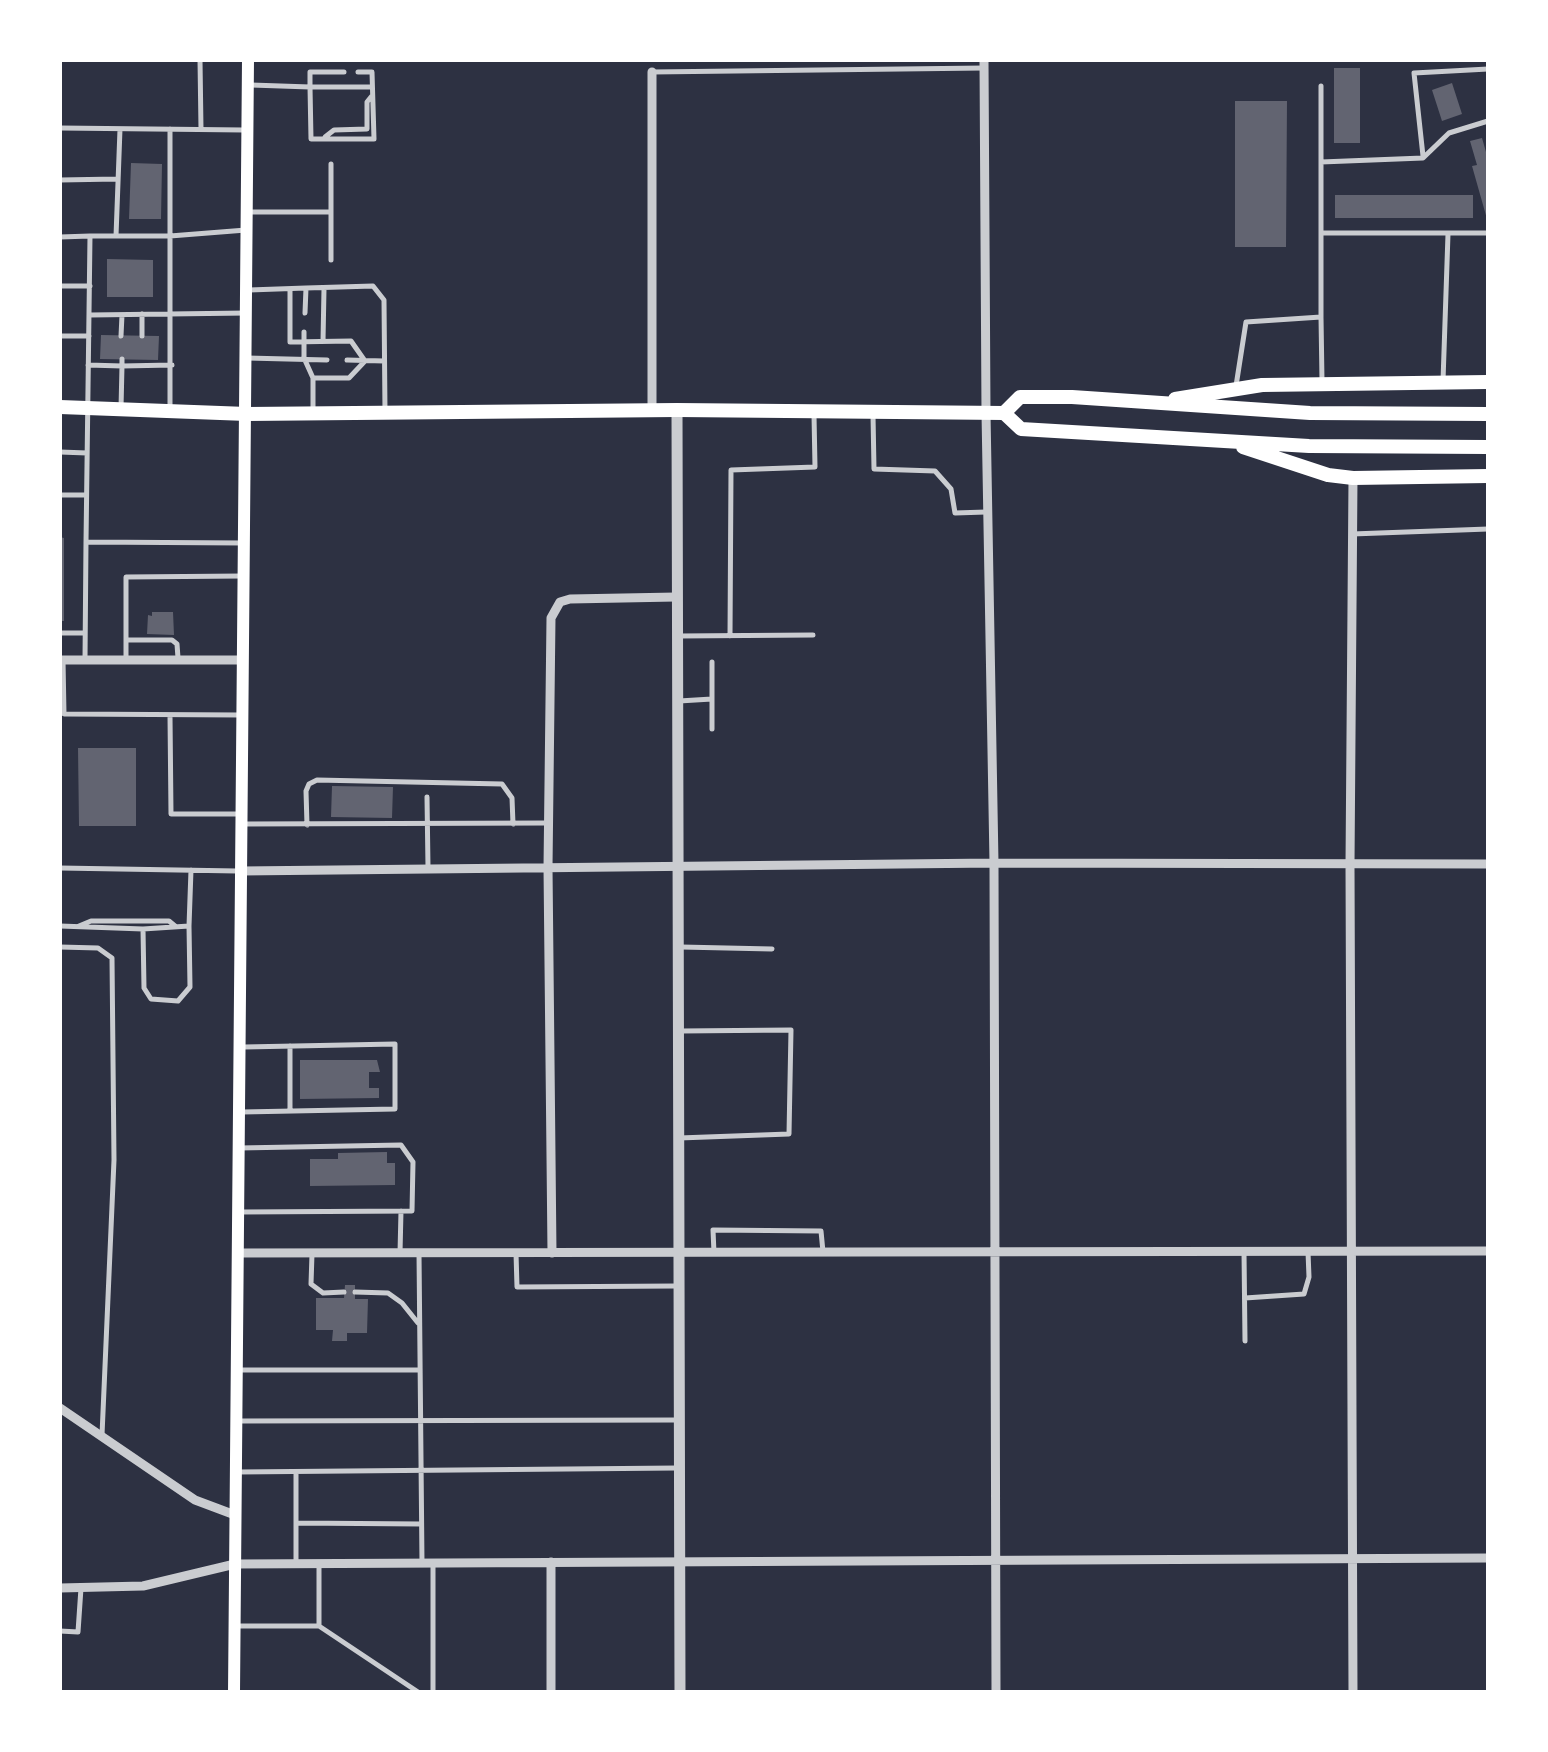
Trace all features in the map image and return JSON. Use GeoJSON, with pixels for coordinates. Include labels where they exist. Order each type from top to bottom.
{"type":"FeatureCollection","features":[{"type":"Feature","properties":{"kind":"main road"},"geometry":{"type":"LineString","coordinates":[[234,1692],[248,414],[248,60]]}},
{"type":"Feature","properties":{"kind":"main road"},"geometry":{"type":"LineString","coordinates":[[1150,402],[1262,385],[1488,382]]}},
{"type":"Feature","properties":{"kind":"main road"},"geometry":{"type":"LineString","coordinates":[[60,407],[248,414],[1004,412],[1020,398],[1310,413],[1488,414]]}},
{"type":"Feature","properties":{"kind":"main road"},"geometry":{"type":"LineString","coordinates":[[1004,412],[1021,429],[1323,446],[1488,447]]}},
{"type":"Feature","properties":{"kind":"main road"},"geometry":{"type":"LineString","coordinates":[[1218,439],[1328,474],[1353,478],[1488,476]]}},
{"type":"Feature","properties":{"kind":"street"},"geometry":{"type":"LineString","coordinates":[[984,64],[994,863],[996,1692]]}},
{"type":"Feature","properties":{"kind":"street"},"geometry":{"type":"LineString","coordinates":[[652,72],[652,411]]}},
{"type":"Feature","properties":{"kind":"street"},"geometry":{"type":"LineString","coordinates":[[677,410],[680,1692]]}},
{"type":"Feature","properties":{"kind":"street"},"geometry":{"type":"LineString","coordinates":[[1353,478],[1353,1692]]}},
{"type":"Feature","properties":{"kind":"street"},"geometry":{"type":"LineString","coordinates":[[552,1252],[548,823],[549,648],[554,607],[570,599],[676,597]]}},
{"type":"Feature","properties":{"kind":"street"},"geometry":{"type":"LineString","coordinates":[[61,660],[243,660]]}},
{"type":"Feature","properties":{"kind":"street"},"geometry":{"type":"LineString","coordinates":[[242,871],[994,863],[1488,864]]}},
{"type":"Feature","properties":{"kind":"street"},"geometry":{"type":"LineString","coordinates":[[238,1253],[1488,1251]]}},
{"type":"Feature","properties":{"kind":"street"},"geometry":{"type":"LineString","coordinates":[[60,1408],[195,1500],[235,1515]]}},
{"type":"Feature","properties":{"kind":"street"},"geometry":{"type":"LineString","coordinates":[[60,1588],[143,1586],[234,1564],[1488,1558]]}},
{"type":"Feature","properties":{"kind":"street"},"geometry":{"type":"LineString","coordinates":[[550,1562],[551,1692]]}},
{"type":"Feature","properties":{"kind":"lane"},"geometry":{"type":"LineString","coordinates":[[200,60],[200,129]]}},
{"type":"Feature","properties":{"kind":"lane"},"geometry":{"type":"LineString","coordinates":[[652,72],[984,64]]}},
{"type":"Feature","properties":{"kind":"lane"},"geometry":{"type":"LineString","coordinates":[[1423,158],[1414,73],[1488,69]]}},
{"type":"Feature","properties":{"kind":"lane"},"geometry":{"type":"LineString","coordinates":[[344,72],[310,72],[311,139],[374,139],[372,72],[358,72]]}},
{"type":"Feature","properties":{"kind":"lane"},"geometry":{"type":"LineString","coordinates":[[248,85],[373,91]]}},
{"type":"Feature","properties":{"kind":"lane"},"geometry":{"type":"LineString","coordinates":[[1321,86],[1322,384]]}},
{"type":"Feature","properties":{"kind":"lane"},"geometry":{"type":"LineString","coordinates":[[323,139],[334,130],[367,129],[367,102],[373,91]]}},
{"type":"Feature","properties":{"kind":"lane"},"geometry":{"type":"LineString","coordinates":[[1321,162],[1423,158],[1450,132],[1488,121]]}},
{"type":"Feature","properties":{"kind":"lane"},"geometry":{"type":"LineString","coordinates":[[60,128],[247,130]]}},
{"type":"Feature","properties":{"kind":"lane"},"geometry":{"type":"LineString","coordinates":[[116,236],[120,129]]}},
{"type":"Feature","properties":{"kind":"lane"},"geometry":{"type":"LineString","coordinates":[[170,129],[170,411]]}},
{"type":"Feature","properties":{"kind":"lane"},"geometry":{"type":"LineString","coordinates":[[331,164],[331,260]]}},
{"type":"Feature","properties":{"kind":"lane"},"geometry":{"type":"LineString","coordinates":[[60,180],[118,180]]}},
{"type":"Feature","properties":{"kind":"lane"},"geometry":{"type":"LineString","coordinates":[[247,212],[331,212]]}},
{"type":"Feature","properties":{"kind":"lane"},"geometry":{"type":"LineString","coordinates":[[60,237],[170,236],[247,230]]}},
{"type":"Feature","properties":{"kind":"lane"},"geometry":{"type":"LineString","coordinates":[[1320,233],[1488,233]]}},
{"type":"Feature","properties":{"kind":"lane"},"geometry":{"type":"LineString","coordinates":[[1442,382],[1448,234]]}},
{"type":"Feature","properties":{"kind":"lane"},"geometry":{"type":"LineString","coordinates":[[85,660],[90,236]]}},
{"type":"Feature","properties":{"kind":"lane"},"geometry":{"type":"LineString","coordinates":[[60,286],[90,286]]}},
{"type":"Feature","properties":{"kind":"lane"},"geometry":{"type":"LineString","coordinates":[[248,290],[373,286],[384,300],[386,414]]}},
{"type":"Feature","properties":{"kind":"lane"},"geometry":{"type":"LineString","coordinates":[[290,288],[290,342],[351,341],[365,360]]}},
{"type":"Feature","properties":{"kind":"lane"},"geometry":{"type":"LineString","coordinates":[[305,313],[306,288]]}},
{"type":"Feature","properties":{"kind":"lane"},"geometry":{"type":"LineString","coordinates":[[323,341],[324,288]]}},
{"type":"Feature","properties":{"kind":"lane"},"geometry":{"type":"LineString","coordinates":[[90,316],[248,313]]}},
{"type":"Feature","properties":{"kind":"lane"},"geometry":{"type":"LineString","coordinates":[[142,314],[142,336]]}},
{"type":"Feature","properties":{"kind":"lane"},"geometry":{"type":"LineString","coordinates":[[122,315],[122,336]]}},
{"type":"Feature","properties":{"kind":"lane"},"geometry":{"type":"LineString","coordinates":[[1236,389],[1246,322],[1320,318]]}},
{"type":"Feature","properties":{"kind":"lane"},"geometry":{"type":"LineString","coordinates":[[304,332],[313,413]]}},
{"type":"Feature","properties":{"kind":"lane"},"geometry":{"type":"LineString","coordinates":[[60,336],[88,336]]}},
{"type":"Feature","properties":{"kind":"lane"},"geometry":{"type":"LineString","coordinates":[[247,358],[327,360]]}},
{"type":"Feature","properties":{"kind":"lane"},"geometry":{"type":"LineString","coordinates":[[346,360],[384,361]]}},
{"type":"Feature","properties":{"kind":"lane"},"geometry":{"type":"LineString","coordinates":[[312,378],[349,378],[365,360]]}},
{"type":"Feature","properties":{"kind":"lane"},"geometry":{"type":"LineString","coordinates":[[121,409],[122,362]]}},
{"type":"Feature","properties":{"kind":"lane"},"geometry":{"type":"LineString","coordinates":[[88,365],[172,365]]}},
{"type":"Feature","properties":{"kind":"lane"},"geometry":{"type":"LineString","coordinates":[[730,636],[731,470],[814,467],[814,411]]}},
{"type":"Feature","properties":{"kind":"lane"},"geometry":{"type":"LineString","coordinates":[[872,412],[874,468],[935,471],[951,489],[955,512],[988,512]]}},
{"type":"Feature","properties":{"kind":"lane"},"geometry":{"type":"LineString","coordinates":[[60,452],[87,453]]}},
{"type":"Feature","properties":{"kind":"lane"},"geometry":{"type":"LineString","coordinates":[[60,495],[86,495]]}},
{"type":"Feature","properties":{"kind":"lane"},"geometry":{"type":"LineString","coordinates":[[1352,534],[1488,530]]}},
{"type":"Feature","properties":{"kind":"lane"},"geometry":{"type":"LineString","coordinates":[[86,542],[246,543]]}},
{"type":"Feature","properties":{"kind":"lane"},"geometry":{"type":"LineString","coordinates":[[126,660],[126,577],[245,576]]}},
{"type":"Feature","properties":{"kind":"lane"},"geometry":{"type":"LineString","coordinates":[[60,633],[85,633]]}},
{"type":"Feature","properties":{"kind":"lane"},"geometry":{"type":"LineString","coordinates":[[676,636],[814,634]]}},
{"type":"Feature","properties":{"kind":"lane"},"geometry":{"type":"LineString","coordinates":[[126,640],[172,640],[177,644],[178,660]]}},
{"type":"Feature","properties":{"kind":"lane"},"geometry":{"type":"LineString","coordinates":[[61,660],[64,714],[242,715]]}},
{"type":"Feature","properties":{"kind":"lane"},"geometry":{"type":"LineString","coordinates":[[712,662],[712,729]]}},
{"type":"Feature","properties":{"kind":"lane"},"geometry":{"type":"LineString","coordinates":[[676,702],[712,699]]}},
{"type":"Feature","properties":{"kind":"lane"},"geometry":{"type":"LineString","coordinates":[[170,716],[171,814],[307,825],[548,823]]}},
{"type":"Feature","properties":{"kind":"lane"},"geometry":{"type":"LineString","coordinates":[[307,825],[306,792],[316,780],[493,782],[508,789],[512,824]]}},
{"type":"Feature","properties":{"kind":"lane"},"geometry":{"type":"LineString","coordinates":[[428,797],[428,868]]}},
{"type":"Feature","properties":{"kind":"lane"},"geometry":{"type":"LineString","coordinates":[[60,868],[242,871]]}},
{"type":"Feature","properties":{"kind":"lane"},"geometry":{"type":"LineString","coordinates":[[143,929],[144,988],[151,999],[178,1001],[190,986],[191,870]]}},
{"type":"Feature","properties":{"kind":"lane"},"geometry":{"type":"LineString","coordinates":[[76,927],[91,921],[169,922],[176,926]]}},
{"type":"Feature","properties":{"kind":"lane"},"geometry":{"type":"LineString","coordinates":[[60,926],[189,926]]}},
{"type":"Feature","properties":{"kind":"lane"},"geometry":{"type":"LineString","coordinates":[[60,947],[98,948],[112,958],[114,1160],[102,1435]]}},
{"type":"Feature","properties":{"kind":"lane"},"geometry":{"type":"LineString","coordinates":[[678,947],[772,949]]}},
{"type":"Feature","properties":{"kind":"lane"},"geometry":{"type":"LineString","coordinates":[[678,1031],[790,1030],[788,1134],[678,1138]]}},
{"type":"Feature","properties":{"kind":"lane"},"geometry":{"type":"LineString","coordinates":[[239,1112],[395,1109],[394,1044],[240,1046]]}},
{"type":"Feature","properties":{"kind":"lane"},"geometry":{"type":"LineString","coordinates":[[290,1046],[290,1111]]}},
{"type":"Feature","properties":{"kind":"lane"},"geometry":{"type":"LineString","coordinates":[[238,1212],[412,1211],[414,1162],[401,1145],[239,1148]]}},
{"type":"Feature","properties":{"kind":"lane"},"geometry":{"type":"LineString","coordinates":[[400,1253],[401,1211]]}},
{"type":"Feature","properties":{"kind":"lane"},"geometry":{"type":"LineString","coordinates":[[714,1252],[713,1230],[821,1231],[823,1252]]}},
{"type":"Feature","properties":{"kind":"lane"},"geometry":{"type":"LineString","coordinates":[[516,1252],[517,1287],[679,1286]]}},
{"type":"Feature","properties":{"kind":"lane"},"geometry":{"type":"LineString","coordinates":[[1244,1252],[1245,1341]]}},
{"type":"Feature","properties":{"kind":"lane"},"geometry":{"type":"LineString","coordinates":[[1244,1298],[1304,1294],[1309,1277],[1308,1252]]}},
{"type":"Feature","properties":{"kind":"lane"},"geometry":{"type":"LineString","coordinates":[[420,1253],[422,1563]]}},
{"type":"Feature","properties":{"kind":"lane"},"geometry":{"type":"LineString","coordinates":[[312,1254],[311,1284],[323,1293],[344,1292]]}},
{"type":"Feature","properties":{"kind":"lane"},"geometry":{"type":"LineString","coordinates":[[355,1292],[388,1293],[420,1325]]}},
{"type":"Feature","properties":{"kind":"lane"},"geometry":{"type":"LineString","coordinates":[[236,1370],[420,1370]]}},
{"type":"Feature","properties":{"kind":"lane"},"geometry":{"type":"LineString","coordinates":[[236,1421],[680,1420]]}},
{"type":"Feature","properties":{"kind":"lane"},"geometry":{"type":"LineString","coordinates":[[235,1472],[680,1468]]}},
{"type":"Feature","properties":{"kind":"lane"},"geometry":{"type":"LineString","coordinates":[[296,1472],[296,1563]]}},
{"type":"Feature","properties":{"kind":"lane"},"geometry":{"type":"LineString","coordinates":[[296,1524],[421,1524]]}},
{"type":"Feature","properties":{"kind":"lane"},"geometry":{"type":"LineString","coordinates":[[319,1563],[320,1626]]}},
{"type":"Feature","properties":{"kind":"lane"},"geometry":{"type":"LineString","coordinates":[[433,1563],[433,1692]]}},
{"type":"Feature","properties":{"kind":"lane"},"geometry":{"type":"LineString","coordinates":[[60,1632],[78,1632],[81,1588]]}},
{"type":"Feature","properties":{"kind":"lane"},"geometry":{"type":"LineString","coordinates":[[234,1626],[320,1626],[418,1692]]}},
{"type":"Feature","properties":{"kind":"building"},"geometry":{"type":"Polygon","coordinates":[[[1334,68],[1360,68],[1360,143],[1334,143],[1334,68]]]}},
{"type":"Feature","properties":{"kind":"building"},"geometry":{"type":"Polygon","coordinates":[[[1452,83],[1462,114],[1442,121],[1432,90],[1452,83]]]}},
{"type":"Feature","properties":{"kind":"building"},"geometry":{"type":"Polygon","coordinates":[[[1235,101],[1287,101],[1286,247],[1235,247],[1235,101]]]}},
{"type":"Feature","properties":{"kind":"building"},"geometry":{"type":"Polygon","coordinates":[[[1482,138],[1488,159],[1487,219],[1472,166],[1477,165],[1470,141],[1482,138]]]}},
{"type":"Feature","properties":{"kind":"building"},"geometry":{"type":"Polygon","coordinates":[[[131,163],[162,164],[161,219],[129,219],[131,163]]]}},
{"type":"Feature","properties":{"kind":"building"},"geometry":{"type":"Polygon","coordinates":[[[1335,195],[1473,195],[1473,218],[1335,218],[1335,195]]]}},
{"type":"Feature","properties":{"kind":"building"},"geometry":{"type":"Polygon","coordinates":[[[107,259],[153,260],[153,297],[107,297],[107,259]]]}},
{"type":"Feature","properties":{"kind":"building"},"geometry":{"type":"Polygon","coordinates":[[[101,335],[159,336],[158,360],[100,359],[101,335]]]}},
{"type":"Feature","properties":{"kind":"building"},"geometry":{"type":"Polygon","coordinates":[[[60,537],[64,538],[64,621],[60,621],[60,537]]]}},
{"type":"Feature","properties":{"kind":"building"},"geometry":{"type":"Polygon","coordinates":[[[152,612],[173,612],[174,635],[147,634],[148,615],[152,616],[152,612]]]}},
{"type":"Feature","properties":{"kind":"building"},"geometry":{"type":"Polygon","coordinates":[[[78,748],[136,748],[136,826],[79,826],[78,748]]]}},
{"type":"Feature","properties":{"kind":"building"},"geometry":{"type":"Polygon","coordinates":[[[332,786],[393,787],[392,818],[331,817],[332,786]]]}},
{"type":"Feature","properties":{"kind":"building"},"geometry":{"type":"Polygon","coordinates":[[[300,1060],[377,1060],[380,1072],[369,1072],[369,1088],[379,1088],[379,1098],[300,1099],[300,1060]]]}},
{"type":"Feature","properties":{"kind":"building"},"geometry":{"type":"Polygon","coordinates":[[[387,1152],[387,1163],[395,1163],[395,1185],[310,1186],[310,1159],[338,1159],[338,1153],[387,1152]]]}},
{"type":"Feature","properties":{"kind":"building"},"geometry":{"type":"Polygon","coordinates":[[[345,1285],[355,1285],[355,1299],[368,1299],[367,1333],[347,1333],[347,1341],[332,1341],[333,1330],[316,1330],[316,1298],[344,1298],[345,1285]]]}}]}
